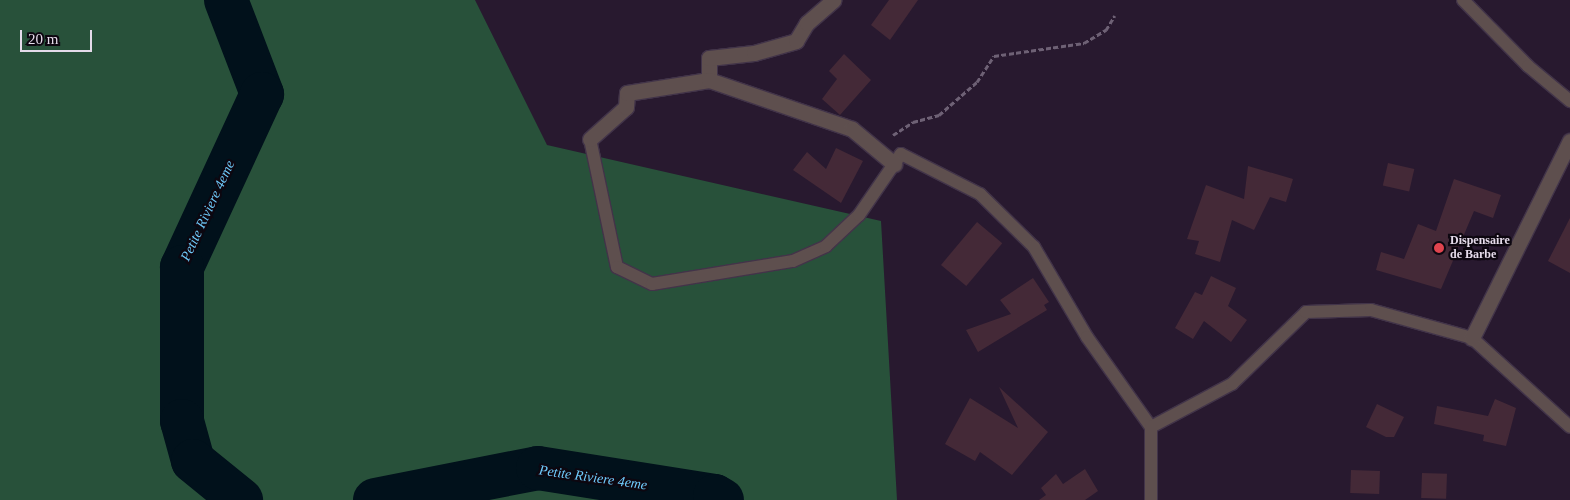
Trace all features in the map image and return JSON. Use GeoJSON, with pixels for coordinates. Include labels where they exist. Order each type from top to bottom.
{"type":"FeatureCollection","features":[{"type":"Feature","properties":{"kind":"street"},"geometry":{"type":"LineString","coordinates":[[709,80],[709,58],[754,53],[796,41],[807,23],[833,0]]}},
{"type":"Feature","properties":{"kind":"street"},"geometry":{"type":"LineString","coordinates":[[590,139],[626,107],[627,93],[709,80],[852,129],[894,164]]}},
{"type":"Feature","properties":{"kind":"street"},"geometry":{"type":"LineString","coordinates":[[1472,338],[1570,141]]}},
{"type":"Feature","properties":{"kind":"lane"},"geometry":{"type":"LineString","coordinates":[[1463,0],[1528,66],[1570,101]]}},
{"type":"Feature","properties":{"kind":"lane"},"geometry":{"type":"LineString","coordinates":[[590,139],[617,267],[652,284],[793,261],[826,246],[859,215],[901,154],[980,194],[1034,247],[1087,337],[1151,427],[1150,500]]}},
{"type":"Feature","properties":{"kind":"lane"},"geometry":{"type":"LineString","coordinates":[[1151,427],[1232,384],[1306,312],[1371,310],[1472,338],[1570,427]]}},
{"type":"Feature","properties":{"kind":"path"},"geometry":{"type":"LineString","coordinates":[[886,136],[893,135],[913,122],[939,115],[978,82],[994,56],[1084,43],[1106,30],[1115,15]]}},
{"type":"Feature","properties":{"kind":"green space"},"geometry":{"type":"Polygon","coordinates":[[[0,0],[475,0],[547,145],[881,221],[897,500],[0,500],[0,0]]]}},
{"type":"Feature","properties":{"kind":"building"},"geometry":{"type":"Polygon","coordinates":[[[889,0],[918,0],[890,40],[871,25],[889,0]]]}},
{"type":"Feature","properties":{"kind":"building"},"geometry":{"type":"Polygon","coordinates":[[[844,54],[871,80],[840,115],[822,99],[837,79],[829,71],[844,54]]]}},
{"type":"Feature","properties":{"kind":"building"},"geometry":{"type":"Polygon","coordinates":[[[836,148],[863,161],[841,203],[793,170],[807,152],[826,169],[836,148]]]}},
{"type":"Feature","properties":{"kind":"building"},"geometry":{"type":"Polygon","coordinates":[[[1388,163],[1414,169],[1409,191],[1383,185],[1388,163]]]}},
{"type":"Feature","properties":{"kind":"building"},"geometry":{"type":"Polygon","coordinates":[[[1248,166],[1293,179],[1286,202],[1270,197],[1254,230],[1232,220],[1220,262],[1195,254],[1199,241],[1187,239],[1206,185],[1244,199],[1248,166]]]}},
{"type":"Feature","properties":{"kind":"building"},"geometry":{"type":"Polygon","coordinates":[[[1454,179],[1501,195],[1493,218],[1474,211],[1441,289],[1376,270],[1381,252],[1404,259],[1418,224],[1436,231],[1454,179]]]}},
{"type":"Feature","properties":{"kind":"building"},"geometry":{"type":"Polygon","coordinates":[[[1570,218],[1570,273],[1548,261],[1570,218]]]}},
{"type":"Feature","properties":{"kind":"building"},"geometry":{"type":"Polygon","coordinates":[[[977,222],[1002,243],[966,286],[941,265],[977,222]]]}},
{"type":"Feature","properties":{"kind":"building"},"geometry":{"type":"Polygon","coordinates":[[[1211,276],[1236,288],[1228,306],[1247,320],[1231,342],[1204,321],[1193,339],[1175,328],[1195,292],[1202,295],[1211,276]]]}},
{"type":"Feature","properties":{"kind":"building"},"geometry":{"type":"Polygon","coordinates":[[[1033,278],[1049,302],[1044,305],[1047,310],[978,352],[966,330],[1011,314],[1000,300],[1033,278]]]}},
{"type":"Feature","properties":{"kind":"building"},"geometry":{"type":"Polygon","coordinates":[[[999,387],[1048,432],[1012,475],[980,452],[975,461],[945,444],[970,398],[1018,428],[999,387]]]}},
{"type":"Feature","properties":{"kind":"building"},"geometry":{"type":"Polygon","coordinates":[[[1495,399],[1516,408],[1506,446],[1483,441],[1484,435],[1434,424],[1437,406],[1488,416],[1495,399]]]}},
{"type":"Feature","properties":{"kind":"building"},"geometry":{"type":"Polygon","coordinates":[[[1377,404],[1404,417],[1394,437],[1386,437],[1366,427],[1377,404]]]}},
{"type":"Feature","properties":{"kind":"building"},"geometry":{"type":"Polygon","coordinates":[[[1085,469],[1098,491],[1085,500],[1039,500],[1046,495],[1041,488],[1056,474],[1063,484],[1085,469]]]}},
{"type":"Feature","properties":{"kind":"building"},"geometry":{"type":"Polygon","coordinates":[[[1351,470],[1380,471],[1379,494],[1350,493],[1351,470]]]}},
{"type":"Feature","properties":{"kind":"building"},"geometry":{"type":"Polygon","coordinates":[[[1422,473],[1447,474],[1446,499],[1421,498],[1422,473]]]}},
{"type":"Feature","properties":{"kind":"waterway","name":"Petite Riviere 4eme"},"geometry":{"type":"LineString","coordinates":[[226,0],[262,94],[182,267],[182,421],[193,461],[241,500]]}},
{"type":"Feature","properties":{"kind":"waterway","name":"Petite Riviere 4eme"},"geometry":{"type":"LineString","coordinates":[[375,500],[538,468],[715,496],[722,500]]}},
{"type":"Feature","properties":{"kind":"place","name":"Dispensaire de Barbe"},"geometry":{"type":"Point","coordinates":[1439,248]}}]}
